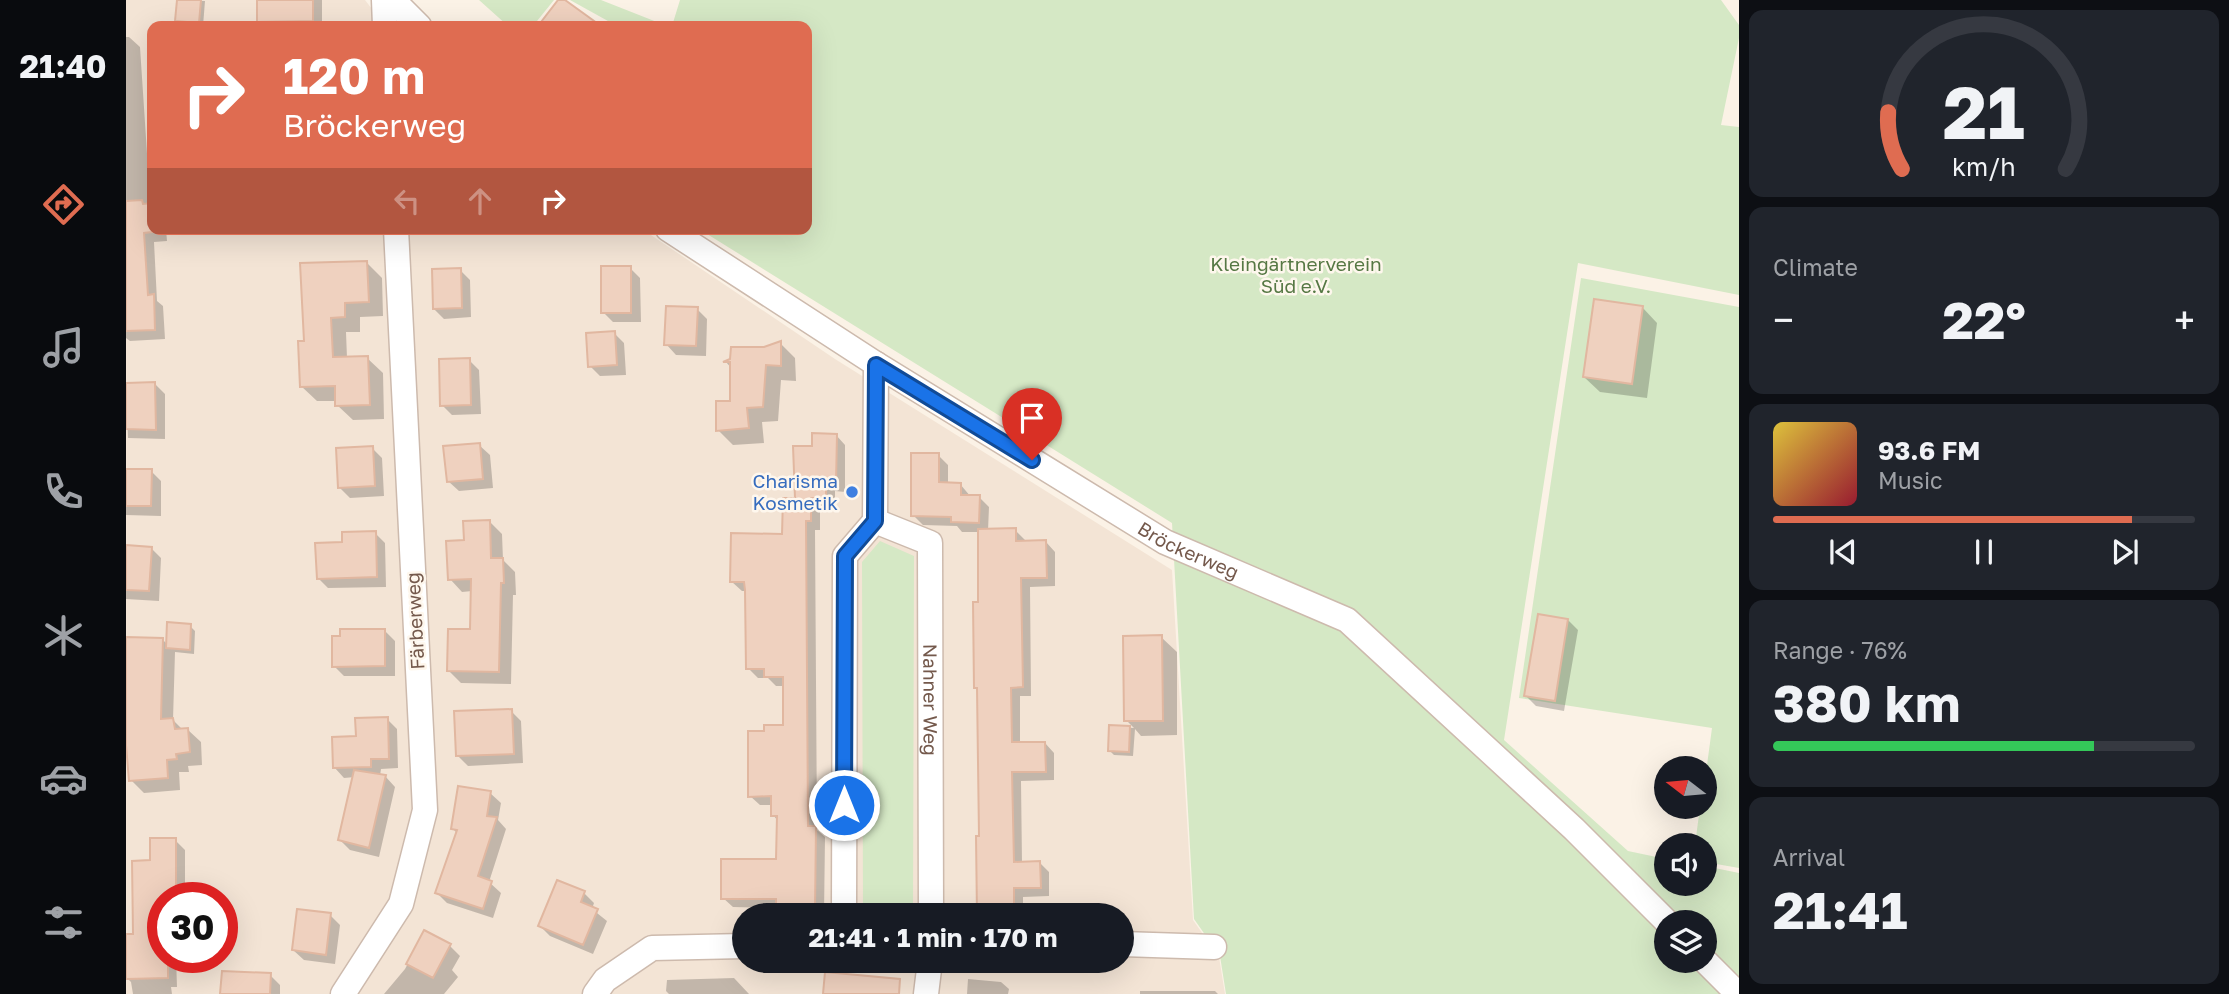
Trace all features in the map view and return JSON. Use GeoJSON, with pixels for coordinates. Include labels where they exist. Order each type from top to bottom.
{"type":"FeatureCollection","features":[{"type":"Feature","properties":{"kind":"street"},"geometry":{"type":"LineString","coordinates":[[384,0],[385,21]]}},
{"type":"Feature","properties":{"kind":"street"},"geometry":{"type":"LineString","coordinates":[[393,0],[414,21]]}},
{"type":"Feature","properties":{"kind":"street","name":"Färberweg"},"geometry":{"type":"LineString","coordinates":[[343,994],[401,904],[425,810],[396,235]]}},
{"type":"Feature","properties":{"kind":"street","name":"Bröckerweg"},"geometry":{"type":"LineString","coordinates":[[677,235],[876,365],[1165,542],[1347,620],[1574,829],[1655,910]]}},
{"type":"Feature","properties":{"kind":"street"},"geometry":{"type":"LineString","coordinates":[[844,903],[845,556],[875,521],[876,365]]}},
{"type":"Feature","properties":{"kind":"street","name":"Nahner Weg"},"geometry":{"type":"LineString","coordinates":[[875,521],[930,543],[931,903]]}},
{"type":"Feature","properties":{"kind":"street"},"geometry":{"type":"LineString","coordinates":[[1134,944],[1214,947]]}},
{"type":"Feature","properties":{"kind":"street"},"geometry":{"type":"LineString","coordinates":[[595,994],[605,980],[652,948],[732,946]]}},
{"type":"Feature","properties":{"kind":"street"},"geometry":{"type":"LineString","coordinates":[[926,994],[929,973]]}},
{"type":"Feature","properties":{"kind":"street"},"geometry":{"type":"LineString","coordinates":[[1717,973],[1738,994]]}},
{"type":"Feature","properties":{"kind":"shaded area"},"geometry":{"type":"Polygon","coordinates":[[[126,0],[365,0],[381,21],[147,21],[147,235],[651,235],[835,359],[1172,570],[1193,920],[1219,957],[1225,994],[126,994],[126,0]]]}},
{"type":"Feature","properties":{"kind":"green space"},"geometry":{"type":"Polygon","coordinates":[[[479,0],[554,0],[537,21],[502,21],[479,0]]]}},
{"type":"Feature","properties":{"kind":"green space"},"geometry":{"type":"Polygon","coordinates":[[[570,0],[601,0],[654,21],[608,21],[570,0]]]}},
{"type":"Feature","properties":{"kind":"green space","name":"Kleingärtnerverein Süd e.V."},"geometry":{"type":"Polygon","coordinates":[[[680,0],[1721,0],[1739,25],[1739,38],[1721,125],[1739,127],[1739,295],[1578,263],[1504,740],[1628,851],[1654,856],[1654,896],[1717,896],[1717,868],[1739,873],[1739,994],[1226,994],[1220,956],[1194,919],[1172,523],[709,235],[812,235],[812,21],[674,21],[680,0]]]}},
{"type":"Feature","properties":{"kind":"green space"},"geometry":{"type":"Polygon","coordinates":[[[1581,278],[1739,307],[1739,868],[1717,864],[1717,833],[1697,833],[1698,819],[1717,819],[1717,756],[1708,756],[1712,728],[1519,698],[1581,278]]]}},
{"type":"Feature","properties":{"kind":"green space"},"geometry":{"type":"Polygon","coordinates":[[[880,541],[914,556],[913,903],[863,903],[862,562],[880,541]]]}},
{"type":"Feature","properties":{"kind":"building"},"geometry":{"type":"Polygon","coordinates":[[[177,0],[201,0],[199,21],[175,21],[177,0]]]}},
{"type":"Feature","properties":{"kind":"building"},"geometry":{"type":"Polygon","coordinates":[[[257,0],[313,0],[313,21],[257,21],[257,0]]]}},
{"type":"Feature","properties":{"kind":"building"},"geometry":{"type":"Polygon","coordinates":[[[558,0],[565,0],[594,21],[542,21],[558,0]]]}},
{"type":"Feature","properties":{"kind":"building"},"geometry":{"type":"Polygon","coordinates":[[[142,200],[143,204],[147,204],[147,233],[144,233],[148,295],[154,294],[155,330],[126,331],[126,201],[142,200]]]}},
{"type":"Feature","properties":{"kind":"building"},"geometry":{"type":"Polygon","coordinates":[[[367,261],[369,302],[345,303],[345,317],[331,318],[333,357],[368,356],[370,405],[335,406],[335,386],[300,387],[298,341],[304,341],[300,263],[367,261]]]}},
{"type":"Feature","properties":{"kind":"building"},"geometry":{"type":"Polygon","coordinates":[[[601,266],[631,266],[631,313],[601,313],[601,266]]]}},
{"type":"Feature","properties":{"kind":"building"},"geometry":{"type":"Polygon","coordinates":[[[461,268],[462,308],[433,309],[432,269],[461,268]]]}},
{"type":"Feature","properties":{"kind":"building"},"geometry":{"type":"Polygon","coordinates":[[[1594,299],[1643,306],[1632,384],[1583,377],[1594,299]]]}},
{"type":"Feature","properties":{"kind":"building"},"geometry":{"type":"Polygon","coordinates":[[[666,306],[698,307],[696,346],[664,345],[666,306]]]}},
{"type":"Feature","properties":{"kind":"building"},"geometry":{"type":"Polygon","coordinates":[[[615,331],[617,365],[588,367],[586,333],[615,331]]]}},
{"type":"Feature","properties":{"kind":"building"},"geometry":{"type":"Polygon","coordinates":[[[781,341],[781,366],[766,365],[763,407],[747,408],[749,428],[716,431],[716,401],[730,401],[730,362],[723,362],[730,359],[731,347],[764,347],[781,341]]]}},
{"type":"Feature","properties":{"kind":"building"},"geometry":{"type":"Polygon","coordinates":[[[470,358],[471,405],[440,406],[439,359],[470,358]]]}},
{"type":"Feature","properties":{"kind":"building"},"geometry":{"type":"Polygon","coordinates":[[[155,382],[156,430],[126,429],[126,383],[155,382]]]}},
{"type":"Feature","properties":{"kind":"building"},"geometry":{"type":"Polygon","coordinates":[[[812,433],[837,434],[836,483],[826,482],[826,498],[811,498],[811,521],[806,521],[808,826],[816,826],[815,903],[776,903],[776,899],[721,899],[721,859],[776,859],[777,816],[771,816],[771,796],[748,797],[748,731],[764,731],[764,725],[783,725],[783,677],[764,677],[764,669],[746,669],[745,590],[744,582],[730,582],[731,533],[782,534],[783,498],[795,498],[793,446],[812,446],[812,433]]]}},
{"type":"Feature","properties":{"kind":"building"},"geometry":{"type":"Polygon","coordinates":[[[480,443],[483,479],[447,482],[443,446],[480,443]]]}},
{"type":"Feature","properties":{"kind":"building"},"geometry":{"type":"Polygon","coordinates":[[[373,446],[375,486],[338,488],[336,448],[373,446]]]}},
{"type":"Feature","properties":{"kind":"building"},"geometry":{"type":"Polygon","coordinates":[[[911,453],[939,453],[939,482],[961,483],[961,495],[980,495],[979,523],[951,522],[951,517],[911,516],[911,453]]]}},
{"type":"Feature","properties":{"kind":"building"},"geometry":{"type":"Polygon","coordinates":[[[126,469],[152,469],[151,506],[126,506],[126,469]]]}},
{"type":"Feature","properties":{"kind":"building"},"geometry":{"type":"Polygon","coordinates":[[[490,520],[491,558],[503,558],[499,672],[447,671],[448,629],[470,629],[471,579],[448,580],[446,541],[464,540],[463,521],[490,520]]]}},
{"type":"Feature","properties":{"kind":"building"},"geometry":{"type":"Polygon","coordinates":[[[1016,528],[1016,541],[1046,540],[1047,578],[1021,578],[1023,687],[1011,688],[1012,742],[1045,742],[1046,772],[1012,772],[1014,862],[1040,861],[1041,888],[1014,888],[1014,903],[977,903],[976,836],[979,836],[973,602],[978,602],[978,529],[1016,528]]]}},
{"type":"Feature","properties":{"kind":"building"},"geometry":{"type":"Polygon","coordinates":[[[376,531],[377,577],[317,579],[315,543],[342,542],[342,532],[376,531]]]}},
{"type":"Feature","properties":{"kind":"building"},"geometry":{"type":"Polygon","coordinates":[[[126,545],[152,547],[149,591],[126,590],[126,545]]]}},
{"type":"Feature","properties":{"kind":"building"},"geometry":{"type":"Polygon","coordinates":[[[1538,614],[1568,619],[1555,701],[1524,696],[1538,614]]]}},
{"type":"Feature","properties":{"kind":"building"},"geometry":{"type":"Polygon","coordinates":[[[167,622],[191,624],[190,650],[166,648],[167,622]]]}},
{"type":"Feature","properties":{"kind":"building"},"geometry":{"type":"Polygon","coordinates":[[[340,629],[385,629],[385,666],[332,667],[332,636],[340,636],[340,629]]]}},
{"type":"Feature","properties":{"kind":"building"},"geometry":{"type":"Polygon","coordinates":[[[1162,635],[1163,721],[1124,721],[1123,636],[1162,635]]]}},
{"type":"Feature","properties":{"kind":"building"},"geometry":{"type":"Polygon","coordinates":[[[126,637],[163,638],[161,719],[173,718],[175,729],[188,728],[190,752],[176,754],[177,759],[167,760],[168,778],[129,781],[126,745],[126,637]]]}},
{"type":"Feature","properties":{"kind":"building"},"geometry":{"type":"Polygon","coordinates":[[[512,709],[514,754],[456,756],[454,711],[512,709]]]}},
{"type":"Feature","properties":{"kind":"building"},"geometry":{"type":"Polygon","coordinates":[[[388,717],[389,759],[371,759],[371,767],[333,768],[332,737],[356,736],[355,718],[388,717]]]}},
{"type":"Feature","properties":{"kind":"building"},"geometry":{"type":"Polygon","coordinates":[[[1109,725],[1130,726],[1129,752],[1108,751],[1109,725]]]}},
{"type":"Feature","properties":{"kind":"building"},"geometry":{"type":"Polygon","coordinates":[[[354,770],[386,775],[369,848],[338,840],[354,770]]]}},
{"type":"Feature","properties":{"kind":"building"},"geometry":{"type":"Polygon","coordinates":[[[458,786],[491,791],[487,816],[497,817],[478,876],[492,881],[483,909],[435,893],[457,830],[451,829],[458,786]]]}},
{"type":"Feature","properties":{"kind":"building"},"geometry":{"type":"Polygon","coordinates":[[[150,838],[176,838],[176,882],[147,882],[147,973],[168,973],[168,978],[126,979],[126,934],[133,934],[132,861],[150,860],[150,838]]]}},
{"type":"Feature","properties":{"kind":"building"},"geometry":{"type":"Polygon","coordinates":[[[557,880],[585,891],[581,902],[598,909],[583,945],[538,926],[557,880]]]}},
{"type":"Feature","properties":{"kind":"building"},"geometry":{"type":"Polygon","coordinates":[[[297,909],[331,913],[326,955],[292,950],[297,909]]]}},
{"type":"Feature","properties":{"kind":"building"},"geometry":{"type":"Polygon","coordinates":[[[424,930],[451,944],[433,978],[406,964],[424,930]]]}},
{"type":"Feature","properties":{"kind":"building"},"geometry":{"type":"Polygon","coordinates":[[[222,973],[271,973],[270,994],[220,994],[222,973]]]}},
{"type":"Feature","properties":{"kind":"building"},"geometry":{"type":"Polygon","coordinates":[[[825,973],[900,979],[899,994],[823,994],[825,973]]]}},
{"type":"Feature","properties":{"kind":"place","name":"Charisma Kosmetik"},"geometry":{"type":"Point","coordinates":[852,492]}},
{"type":"Feature","properties":{"kind":"route"},"geometry":{"type":"LineString","coordinates":[[844,805],[845,556],[875,521],[876,365],[1032,460]]}}]}
